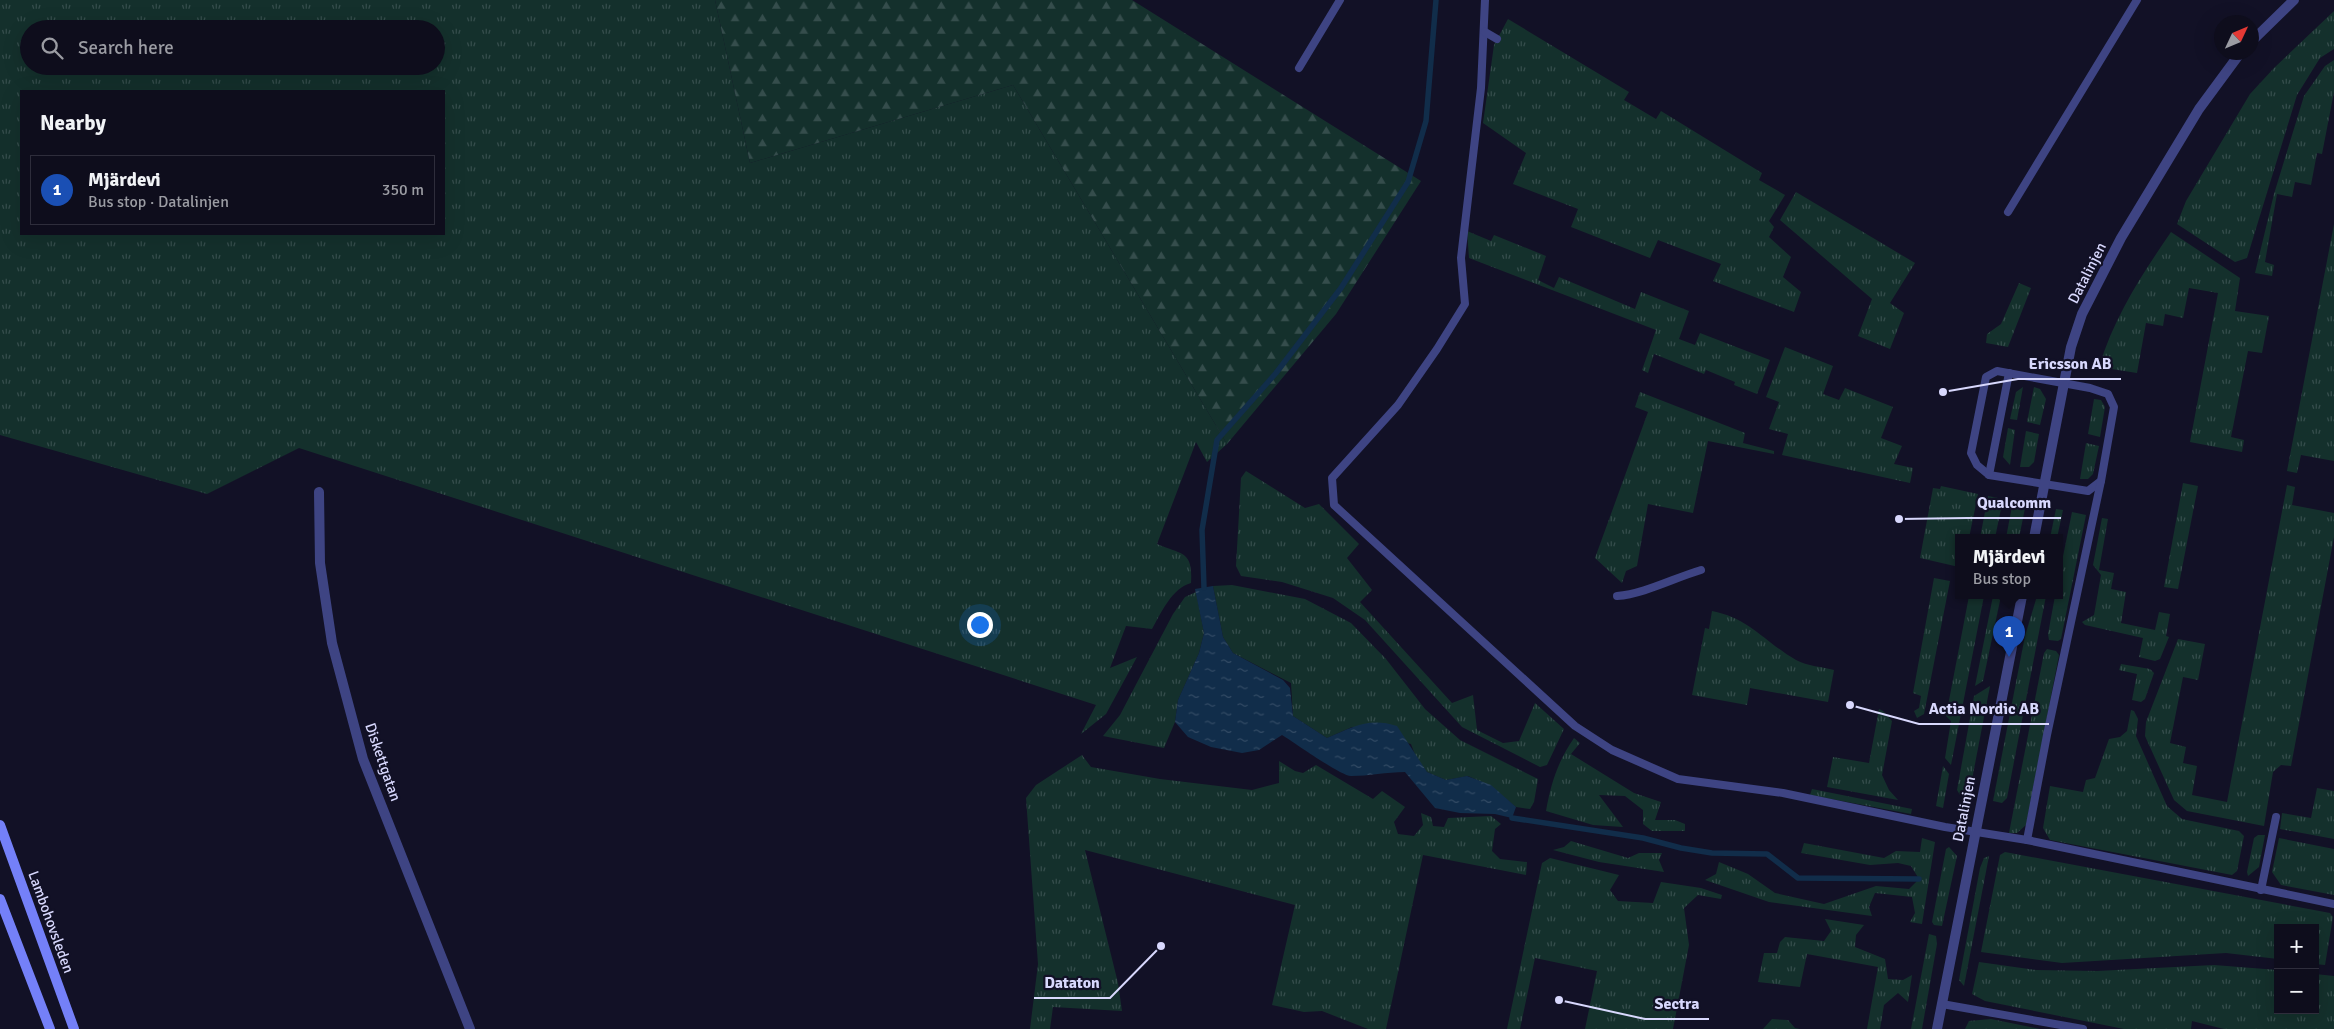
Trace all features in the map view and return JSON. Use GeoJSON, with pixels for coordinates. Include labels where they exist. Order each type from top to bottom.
{"type":"FeatureCollection","features":[{"type":"Feature","properties":{"kind":"main road","name":"Lambohovsleden"},"geometry":{"type":"LineString","coordinates":[[0,825],[74,1029]]}},
{"type":"Feature","properties":{"kind":"main road"},"geometry":{"type":"LineString","coordinates":[[0,899],[50,1029]]}},
{"type":"Feature","properties":{"kind":"street"},"geometry":{"type":"LineString","coordinates":[[2259,34],[2294,0]]}},
{"type":"Feature","properties":{"kind":"street","name":"Datalinjen"},"geometry":{"type":"LineString","coordinates":[[2035,534],[2071,347],[2082,314],[2098,280],[2199,109],[2235,60]]}},
{"type":"Feature","properties":{"kind":"street","name":"Diskettgatan"},"geometry":{"type":"LineString","coordinates":[[319,492],[320,563],[332,643],[363,759],[470,1029]]}},
{"type":"Feature","properties":{"kind":"street","name":"Datalinjen"},"geometry":{"type":"LineString","coordinates":[[1937,1029],[2021,599]]}},
{"type":"Feature","properties":{"kind":"lane"},"geometry":{"type":"LineString","coordinates":[[1299,68],[1340,0]]}},
{"type":"Feature","properties":{"kind":"lane"},"geometry":{"type":"LineString","coordinates":[[1485,0],[1481,88],[1461,258],[1465,304],[1438,349],[1398,405],[1332,478],[1334,505],[1564,716],[1612,750],[1678,779],[1783,793],[1975,832],[2027,840],[2334,904]]}},
{"type":"Feature","properties":{"kind":"lane"},"geometry":{"type":"LineString","coordinates":[[2008,212],[2136,0]]}},
{"type":"Feature","properties":{"kind":"lane"},"geometry":{"type":"LineString","coordinates":[[1485,32],[1497,39]]}},
{"type":"Feature","properties":{"kind":"lane"},"geometry":{"type":"LineString","coordinates":[[2027,840],[2048,726],[2101,481],[2114,407],[2108,394],[2064,383],[2009,372],[1996,371],[1986,377],[1971,453],[1977,465],[1989,475],[2088,491],[2101,481]]}},
{"type":"Feature","properties":{"kind":"lane"},"geometry":{"type":"LineString","coordinates":[[1989,475],[2009,372]]}},
{"type":"Feature","properties":{"kind":"lane"},"geometry":{"type":"LineString","coordinates":[[1617,596],[1636,594],[1665,581],[1701,570]]}},
{"type":"Feature","properties":{"kind":"lane"},"geometry":{"type":"LineString","coordinates":[[2261,890],[2276,817]]}},
{"type":"Feature","properties":{"kind":"lane"},"geometry":{"type":"LineString","coordinates":[[1942,1004],[2083,1029]]}},
{"type":"Feature","properties":{"kind":"green space"},"geometry":{"type":"Polygon","coordinates":[[[0,0],[715,0],[750,163],[1013,85],[1227,444],[1207,462],[1196,442],[1157,544],[1179,552],[1188,559],[1191,583],[1178,590],[1163,609],[1152,629],[1126,626],[1110,668],[1137,657],[1106,714],[1081,734],[1096,705],[299,448],[207,494],[0,435],[0,0]]]}},
{"type":"Feature","properties":{"kind":"green space"},"geometry":{"type":"Polygon","coordinates":[[[715,0],[1132,0],[1421,181],[1336,314],[1227,444],[1013,85],[750,163],[715,0]]]}},
{"type":"Feature","properties":{"kind":"green space"},"geometry":{"type":"Polygon","coordinates":[[[2334,11],[2334,49],[2320,58],[2297,95],[2247,258],[2235,262],[2177,224],[2186,201],[2250,94],[2274,68],[2334,11]]]}},
{"type":"Feature","properties":{"kind":"green space"},"geometry":{"type":"Polygon","coordinates":[[[1508,19],[1629,92],[1624,100],[1656,119],[1661,111],[1762,173],[1759,180],[1785,195],[1769,221],[1774,227],[1769,237],[1791,257],[1783,277],[1801,292],[1794,312],[1713,281],[1721,264],[1658,240],[1650,258],[1571,227],[1578,209],[1513,184],[1526,153],[1483,123],[1494,45],[1508,19]]]}},
{"type":"Feature","properties":{"kind":"green space"},"geometry":{"type":"Polygon","coordinates":[[[2334,60],[2334,92],[2322,154],[2317,153],[2311,185],[2295,182],[2292,197],[2277,194],[2265,262],[2274,265],[2272,276],[2255,273],[2274,194],[2304,96],[2325,66],[2334,60]]]}},
{"type":"Feature","properties":{"kind":"green space"},"geometry":{"type":"Polygon","coordinates":[[[1796,192],[1915,263],[1890,303],[1904,313],[1890,349],[1858,336],[1872,299],[1780,220],[1796,192]]]}},
{"type":"Feature","properties":{"kind":"green space"},"geometry":{"type":"Polygon","coordinates":[[[2334,224],[2334,461],[2301,455],[2297,473],[2287,471],[2334,224]]]}},
{"type":"Feature","properties":{"kind":"green space"},"geometry":{"type":"Polygon","coordinates":[[[1467,231],[1491,241],[1494,235],[1546,256],[1538,280],[1554,288],[1559,277],[1635,309],[1641,292],[1689,311],[1679,339],[1695,345],[1700,333],[1770,360],[1757,394],[1734,385],[1735,382],[1706,370],[1704,374],[1654,354],[1648,373],[1642,370],[1656,330],[1469,258],[1467,231]]]}},
{"type":"Feature","properties":{"kind":"green space"},"geometry":{"type":"Polygon","coordinates":[[[2171,232],[2240,278],[2235,311],[2269,316],[2262,353],[2248,351],[2231,437],[2244,440],[2242,452],[2190,442],[2218,293],[2189,288],[2183,318],[2165,314],[2163,326],[2146,323],[2137,373],[2099,367],[2105,348],[2130,296],[2171,232]]]}},
{"type":"Feature","properties":{"kind":"green space"},"geometry":{"type":"Polygon","coordinates":[[[2019,283],[2031,288],[2008,347],[1986,343],[1987,334],[2001,324],[2019,283]]]}},
{"type":"Feature","properties":{"kind":"green space"},"geometry":{"type":"Polygon","coordinates":[[[1785,347],[1833,366],[1823,394],[1839,400],[1845,388],[1893,407],[1881,438],[1902,446],[1894,464],[1913,468],[1910,483],[1782,455],[1788,434],[1769,429],[1779,402],[1766,397],[1785,347]]]}},
{"type":"Feature","properties":{"kind":"green space"},"geometry":{"type":"Polygon","coordinates":[[[2023,387],[2017,420],[2010,419],[2016,392],[2023,387]]]}},
{"type":"Feature","properties":{"kind":"green space"},"geometry":{"type":"Polygon","coordinates":[[[2034,387],[2040,389],[2046,399],[2040,425],[2027,422],[2034,387]]]}},
{"type":"Feature","properties":{"kind":"green space"},"geometry":{"type":"Polygon","coordinates":[[[1640,392],[1745,433],[1743,443],[1774,451],[1774,454],[1708,441],[1693,513],[1648,504],[1637,566],[1626,571],[1622,583],[1595,558],[1648,412],[1635,407],[1640,392]]]}},
{"type":"Feature","properties":{"kind":"green space"},"geometry":{"type":"Polygon","coordinates":[[[2094,399],[2101,400],[2105,407],[2100,437],[2088,434],[2094,399]]]}},
{"type":"Feature","properties":{"kind":"green space"},"geometry":{"type":"Polygon","coordinates":[[[2008,428],[2015,430],[2010,465],[2003,457],[2008,428]]]}},
{"type":"Feature","properties":{"kind":"green space"},"geometry":{"type":"Polygon","coordinates":[[[2026,431],[2039,434],[2034,462],[2029,467],[2020,467],[2026,431]]]}},
{"type":"Feature","properties":{"kind":"green space"},"geometry":{"type":"Polygon","coordinates":[[[2086,443],[2099,446],[2093,474],[2088,479],[2080,479],[2086,443]]]}},
{"type":"Feature","properties":{"kind":"green space"},"geometry":{"type":"Polygon","coordinates":[[[1246,471],[1305,508],[1319,504],[1359,544],[1347,558],[1372,590],[1360,602],[1452,703],[1473,695],[1477,730],[1503,743],[1519,741],[1535,703],[1564,729],[1547,765],[1540,767],[1462,727],[1365,620],[1333,598],[1282,582],[1241,576],[1236,566],[1241,478],[1246,471]]]}},
{"type":"Feature","properties":{"kind":"green space"},"geometry":{"type":"Polygon","coordinates":[[[2183,483],[2198,486],[2178,589],[2164,587],[2183,483]]]}},
{"type":"Feature","properties":{"kind":"green space"},"geometry":{"type":"Polygon","coordinates":[[[2287,485],[2295,487],[2292,505],[2334,513],[2334,537],[2291,766],[2281,765],[2273,772],[2264,826],[2187,811],[2174,800],[2145,736],[2146,722],[2178,639],[2205,644],[2198,680],[2183,677],[2170,743],[2186,747],[2183,763],[2197,766],[2192,795],[2227,802],[2287,485]]]}},
{"type":"Feature","properties":{"kind":"green space"},"geometry":{"type":"Polygon","coordinates":[[[1941,486],[1978,494],[1970,534],[1955,534],[1955,566],[1920,558],[1933,488],[1940,489],[1941,486]]]}},
{"type":"Feature","properties":{"kind":"green space"},"geometry":{"type":"Polygon","coordinates":[[[1988,496],[2003,499],[1996,534],[1981,534],[1988,496]]]}},
{"type":"Feature","properties":{"kind":"green space"},"geometry":{"type":"Polygon","coordinates":[[[2013,501],[2026,503],[2020,534],[2007,534],[2013,501]]]}},
{"type":"Feature","properties":{"kind":"green space"},"geometry":{"type":"Polygon","coordinates":[[[2056,509],[2063,510],[2058,534],[2051,534],[2056,509]]]}},
{"type":"Feature","properties":{"kind":"green space"},"geometry":{"type":"Polygon","coordinates":[[[2072,512],[2086,515],[2061,639],[2058,641],[2049,640],[2048,634],[2054,599],[2063,599],[2063,556],[2072,512]]]}},
{"type":"Feature","properties":{"kind":"green space"},"geometry":{"type":"Polygon","coordinates":[[[2102,518],[2108,519],[2099,570],[2114,573],[2111,589],[2126,592],[2121,623],[2155,630],[2159,612],[2170,614],[2166,636],[2169,637],[2160,659],[2155,661],[2139,657],[2143,638],[2085,625],[2082,622],[2094,615],[2101,575],[2093,565],[2102,518]]]}},
{"type":"Feature","properties":{"kind":"green space"},"geometry":{"type":"Polygon","coordinates":[[[1934,578],[1950,581],[1924,714],[1917,718],[1914,711],[1919,708],[1921,696],[1913,693],[1934,578]]]}},
{"type":"Feature","properties":{"kind":"green space"},"geometry":{"type":"Polygon","coordinates":[[[1232,585],[1305,599],[1351,623],[1386,659],[1425,709],[1460,740],[1538,779],[1534,802],[1530,809],[1516,807],[1491,786],[1468,776],[1446,780],[1427,772],[1417,760],[1411,744],[1352,727],[1327,738],[1293,716],[1291,683],[1233,653],[1223,637],[1213,586],[1232,585]]]}},
{"type":"Feature","properties":{"kind":"green space"},"geometry":{"type":"Polygon","coordinates":[[[1196,592],[1204,633],[1199,653],[1178,700],[1175,722],[1164,748],[1103,736],[1120,715],[1173,614],[1185,597],[1196,592]]]}},
{"type":"Feature","properties":{"kind":"green space"},"geometry":{"type":"Polygon","coordinates":[[[1968,599],[1983,599],[1951,765],[1945,758],[1951,721],[1946,716],[1968,599]]]}},
{"type":"Feature","properties":{"kind":"green space"},"geometry":{"type":"Polygon","coordinates":[[[1992,599],[2000,599],[1983,681],[1975,686],[1992,599]]]}},
{"type":"Feature","properties":{"kind":"green space"},"geometry":{"type":"Polygon","coordinates":[[[2036,599],[2045,599],[2007,798],[2002,803],[1993,801],[2025,636],[2036,599]]]}},
{"type":"Feature","properties":{"kind":"green space"},"geometry":{"type":"Polygon","coordinates":[[[1712,611],[1737,619],[1800,662],[1834,670],[1828,702],[1750,688],[1747,705],[1692,695],[1705,628],[1709,629],[1712,611]]]}},
{"type":"Feature","properties":{"kind":"green space"},"geometry":{"type":"Polygon","coordinates":[[[2047,649],[2056,651],[2059,655],[2026,825],[2017,833],[2009,833],[2044,653],[2047,649]]]}},
{"type":"Feature","properties":{"kind":"green space"},"geometry":{"type":"Polygon","coordinates":[[[2121,664],[2150,669],[2154,673],[2145,699],[2141,702],[2132,700],[2137,674],[2119,670],[2121,664]]]}},
{"type":"Feature","properties":{"kind":"green space"},"geometry":{"type":"Polygon","coordinates":[[[1990,686],[1969,795],[1960,795],[1957,790],[1974,696],[1990,686]]]}},
{"type":"Feature","properties":{"kind":"green space"},"geometry":{"type":"Polygon","coordinates":[[[1879,709],[1892,721],[1882,775],[1889,790],[1898,800],[1827,787],[1833,757],[1869,763],[1879,709]]]}},
{"type":"Feature","properties":{"kind":"green space"},"geometry":{"type":"Polygon","coordinates":[[[2131,710],[2134,711],[2138,719],[2136,736],[2167,806],[2182,819],[2239,831],[2244,836],[2237,871],[2232,875],[2050,840],[2043,828],[2050,786],[2083,792],[2086,780],[2095,778],[2109,739],[2120,737],[2127,731],[2131,710]]]}},
{"type":"Feature","properties":{"kind":"green space"},"geometry":{"type":"Polygon","coordinates":[[[1574,738],[1580,743],[1571,754],[1634,793],[1661,802],[1655,820],[1675,820],[1685,824],[1685,831],[1652,831],[1643,824],[1643,810],[1625,796],[1599,795],[1623,827],[1593,825],[1546,811],[1556,773],[1574,738]]]}},
{"type":"Feature","properties":{"kind":"green space"},"geometry":{"type":"Polygon","coordinates":[[[1082,755],[1091,767],[1160,779],[1252,790],[1279,783],[1279,761],[1295,771],[1303,773],[1316,765],[1373,799],[1382,791],[1405,807],[1394,822],[1398,834],[1414,836],[1423,825],[1421,813],[1431,817],[1433,826],[1444,827],[1448,818],[1491,816],[1501,824],[1495,829],[1492,851],[1500,859],[1527,862],[1526,875],[1423,855],[1386,1029],[1368,1029],[1322,1011],[1304,1012],[1272,1005],[1295,905],[1085,850],[1118,983],[1122,1011],[1053,1007],[1050,1029],[1030,1029],[1038,964],[1026,798],[1036,785],[1082,755]]]}},
{"type":"Feature","properties":{"kind":"green space"},"geometry":{"type":"Polygon","coordinates":[[[1943,766],[1949,774],[1943,808],[1936,806],[1943,766]]]}},
{"type":"Feature","properties":{"kind":"green space"},"geometry":{"type":"Polygon","coordinates":[[[2317,788],[2334,791],[2334,839],[2280,829],[2282,813],[2311,818],[2317,788]]]}},
{"type":"Feature","properties":{"kind":"green space"},"geometry":{"type":"Polygon","coordinates":[[[1812,789],[1912,809],[1911,814],[1810,795],[1812,789]]]}},
{"type":"Feature","properties":{"kind":"green space"},"geometry":{"type":"Polygon","coordinates":[[[2258,835],[2265,835],[2259,867],[2248,876],[2247,872],[2254,838],[2258,835]]]}},
{"type":"Feature","properties":{"kind":"green space"},"geometry":{"type":"Polygon","coordinates":[[[1922,838],[1935,842],[1922,924],[1910,922],[1915,913],[1912,897],[1875,893],[1869,907],[1872,916],[1769,902],[1705,880],[1716,874],[1719,862],[1748,874],[1775,893],[1824,904],[1876,886],[1909,889],[1919,879],[1911,866],[1898,863],[1870,865],[1801,853],[1804,843],[1884,858],[1896,851],[1920,852],[1922,838]]]}},
{"type":"Feature","properties":{"kind":"green space"},"geometry":{"type":"Polygon","coordinates":[[[2279,838],[2334,849],[2334,895],[2281,885],[2272,872],[2279,838]]]}},
{"type":"Feature","properties":{"kind":"green space"},"geometry":{"type":"Polygon","coordinates":[[[1571,841],[1628,858],[1639,853],[1662,853],[1659,860],[1664,872],[1599,862],[1553,850],[1564,847],[1571,841]]]}},
{"type":"Feature","properties":{"kind":"green space"},"geometry":{"type":"Polygon","coordinates":[[[1949,847],[1957,856],[1942,926],[1934,925],[1932,922],[1946,849],[1949,847]]]}},
{"type":"Feature","properties":{"kind":"green space"},"geometry":{"type":"Polygon","coordinates":[[[2005,852],[2330,913],[2333,917],[2325,965],[2319,964],[2319,924],[2274,924],[2274,959],[2226,953],[2062,963],[1981,952],[2000,855],[2005,852]]]}},
{"type":"Feature","properties":{"kind":"green space"},"geometry":{"type":"Polygon","coordinates":[[[1989,856],[1964,986],[1959,980],[1980,868],[1984,858],[1989,856]]]}},
{"type":"Feature","properties":{"kind":"green space"},"geometry":{"type":"Polygon","coordinates":[[[1550,858],[1619,875],[1610,890],[1618,901],[1653,903],[1661,882],[1701,888],[1722,895],[1721,899],[1698,895],[1684,908],[1689,945],[1673,1029],[1585,1029],[1597,971],[1535,958],[1520,1029],[1507,1029],[1542,863],[1550,858]]]}},
{"type":"Feature","properties":{"kind":"green space"},"geometry":{"type":"Polygon","coordinates":[[[1825,919],[1864,925],[1856,935],[1855,947],[1885,959],[1888,979],[1903,980],[1912,975],[1908,1002],[1898,993],[1884,1005],[1880,1029],[1867,1029],[1878,967],[1807,954],[1800,987],[1758,982],[1764,953],[1777,953],[1780,942],[1785,937],[1824,941],[1831,931],[1825,919]]]}},
{"type":"Feature","properties":{"kind":"green space"},"geometry":{"type":"Polygon","coordinates":[[[1929,934],[1936,936],[1937,944],[1922,1029],[1911,1029],[1929,934]]]}},
{"type":"Feature","properties":{"kind":"green space"},"geometry":{"type":"Polygon","coordinates":[[[1979,962],[2036,970],[2097,971],[2214,965],[2274,970],[2274,1014],[2319,1014],[2319,974],[2334,976],[2334,1029],[2224,1029],[2192,1021],[2191,1029],[2124,1029],[1985,1001],[1972,994],[1979,962]]]}},
{"type":"Feature","properties":{"kind":"green space"},"geometry":{"type":"Polygon","coordinates":[[[1772,1019],[1788,1020],[1795,1028],[1800,1029],[1763,1029],[1772,1019]]]}},
{"type":"Feature","properties":{"kind":"green space"},"geometry":{"type":"Polygon","coordinates":[[[1991,1019],[2040,1029],[1965,1029],[1969,1021],[1991,1019]]]}},
{"type":"Feature","properties":{"kind":"water"},"geometry":{"type":"Polygon","coordinates":[[[1213,586],[1223,637],[1233,653],[1283,680],[1290,688],[1293,716],[1327,738],[1361,724],[1387,723],[1397,726],[1427,772],[1446,780],[1467,776],[1491,785],[1516,807],[1512,818],[1495,814],[1460,813],[1435,808],[1405,772],[1358,776],[1346,775],[1282,735],[1259,750],[1242,753],[1211,747],[1188,737],[1175,722],[1178,700],[1199,653],[1204,633],[1195,589],[1213,586]]]}},
{"type":"Feature","properties":{"kind":"waterway"},"geometry":{"type":"LineString","coordinates":[[1204,588],[1202,530],[1217,440],[1276,373],[1341,288],[1408,182],[1426,121],[1436,0]]}},
{"type":"Feature","properties":{"kind":"waterway"},"geometry":{"type":"LineString","coordinates":[[1512,818],[1643,838],[1681,848],[1712,853],[1767,854],[1798,878],[1919,879]]}},
{"type":"Feature","properties":{"kind":"place","name":"Ericsson AB"},"geometry":{"type":"Point","coordinates":[1943,392]}},
{"type":"Feature","properties":{"kind":"place","name":"Qualcomm"},"geometry":{"type":"Point","coordinates":[1899,519]}},
{"type":"Feature","properties":{"kind":"place","name":"Mjärdevi"},"geometry":{"type":"Point","coordinates":[2009,657]}},
{"type":"Feature","properties":{"kind":"place","name":"Actia Nordic AB"},"geometry":{"type":"Point","coordinates":[1850,705]}},
{"type":"Feature","properties":{"kind":"place","name":"Dataton"},"geometry":{"type":"Point","coordinates":[1161,946]}},
{"type":"Feature","properties":{"kind":"place","name":"Sectra"},"geometry":{"type":"Point","coordinates":[1559,1000]}}]}
